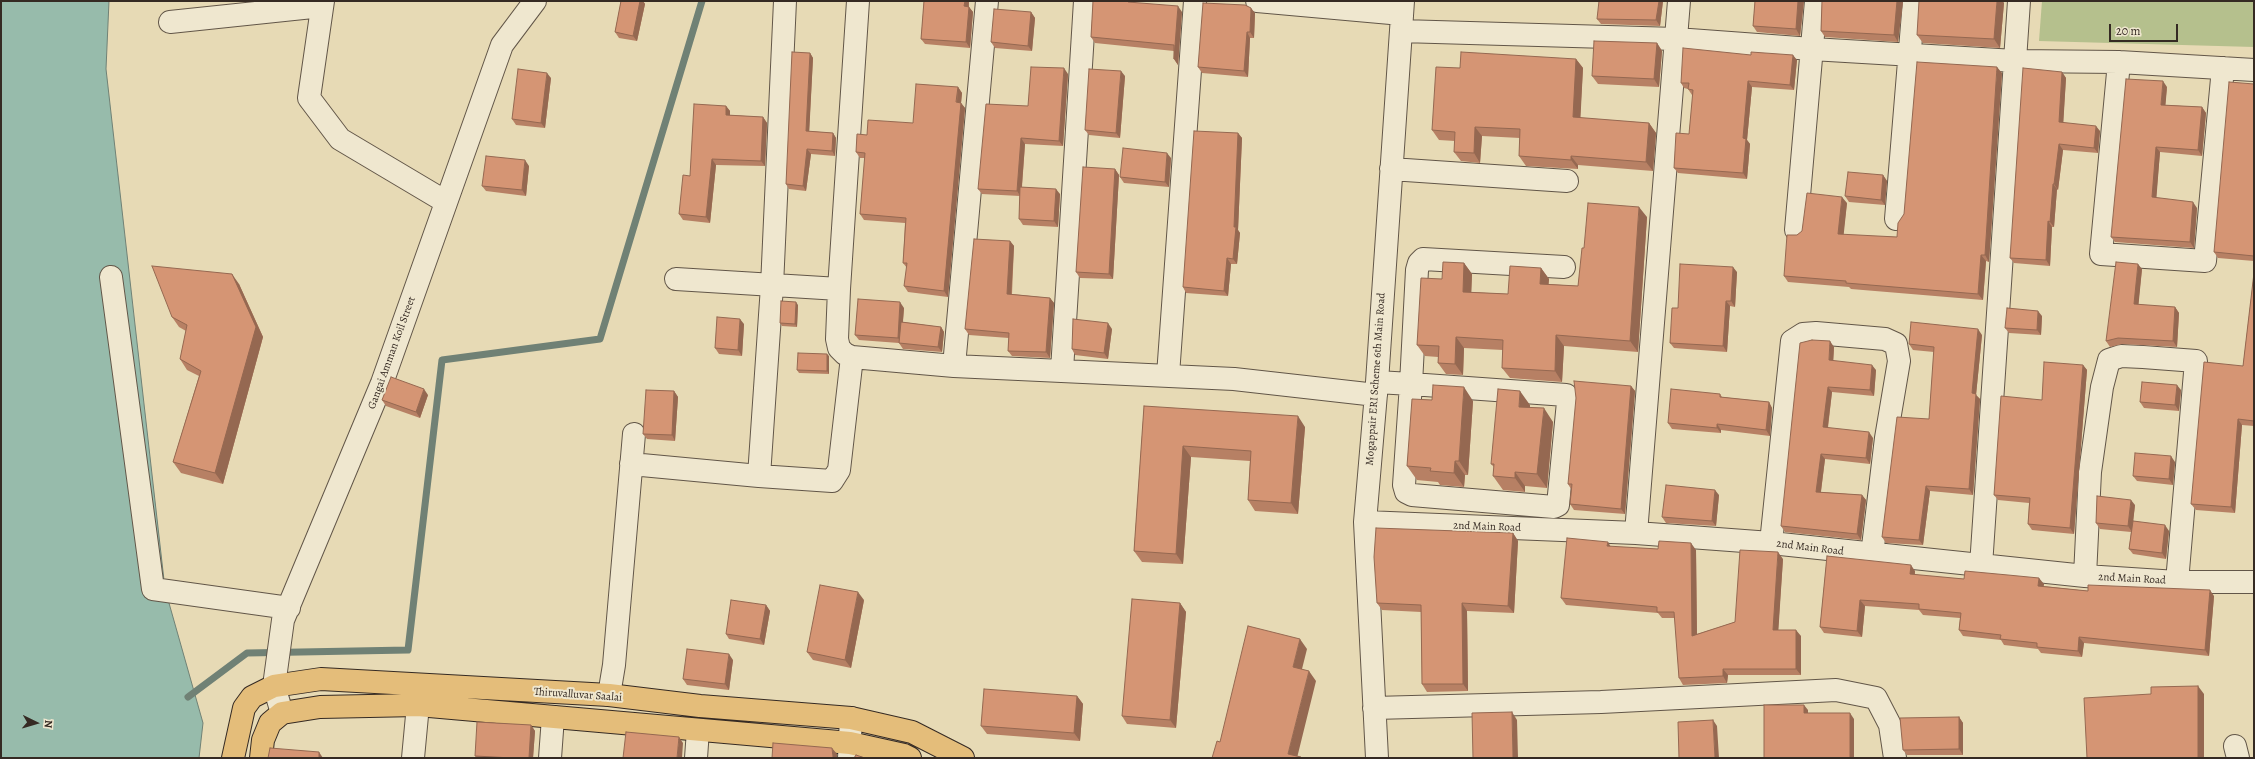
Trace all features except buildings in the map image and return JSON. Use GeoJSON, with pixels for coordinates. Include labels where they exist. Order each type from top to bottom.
{"type":"FeatureCollection","features":[{"type":"Feature","properties":{"kind":"main road","name":"Thiruvalluvar Saalai"},"geometry":{"type":"LineString","coordinates":[[233,758],[244,708],[252,697],[274,686],[321,679],[609,695],[700,706],[851,718],[912,732],[963,758]]}},
{"type":"Feature","properties":{"kind":"main road"},"geometry":{"type":"LineString","coordinates":[[261,758],[263,740],[270,723],[282,713],[320,707],[418,705],[698,730],[850,750],[904,755],[910,758]]}},
{"type":"Feature","properties":{"kind":"street","name":"Gangai Amman Koil Street"},"geometry":{"type":"LineString","coordinates":[[282,713],[274,686],[276,662],[286,614],[382,383],[502,45],[535,1]]}},
{"type":"Feature","properties":{"kind":"street"},"geometry":{"type":"LineString","coordinates":[[759,476],[772,286],[785,1]]}},
{"type":"Feature","properties":{"kind":"street"},"geometry":{"type":"LineString","coordinates":[[858,1],[837,340],[839,348],[852,357],[954,366],[1168,375],[1376,389],[1411,384],[1566,395],[1568,402],[1558,505],[1554,507],[1412,495],[1406,492],[1404,485],[1411,384],[1417,270],[1419,263],[1423,259],[1564,267]]}},
{"type":"Feature","properties":{"kind":"street"},"geometry":{"type":"LineString","coordinates":[[954,366],[987,1]]}},
{"type":"Feature","properties":{"kind":"street"},"geometry":{"type":"LineString","coordinates":[[1062,370],[1085,1]]}},
{"type":"Feature","properties":{"kind":"street"},"geometry":{"type":"LineString","coordinates":[[1168,375],[1194,1]]}},
{"type":"Feature","properties":{"kind":"street"},"geometry":{"type":"LineString","coordinates":[[1257,1],[1676,39],[1812,49],[2015,61],[2119,62],[2254,70]]}},
{"type":"Feature","properties":{"kind":"street"},"geometry":{"type":"LineString","coordinates":[[1636,533],[1679,1]]}},
{"type":"Feature","properties":{"kind":"street"},"geometry":{"type":"LineString","coordinates":[[1796,230],[1816,1]]}},
{"type":"Feature","properties":{"kind":"street"},"geometry":{"type":"LineString","coordinates":[[1896,219],[1914,1]]}},
{"type":"Feature","properties":{"kind":"street"},"geometry":{"type":"LineString","coordinates":[[1981,566],[2019,1]]}},
{"type":"Feature","properties":{"kind":"street"},"geometry":{"type":"LineString","coordinates":[[170,22],[323,3],[309,98],[340,139],[446,202]]}},
{"type":"Feature","properties":{"kind":"street","name":"Mogappair ERI Scheme 6th Main Road"},"geometry":{"type":"LineString","coordinates":[[1377,758],[1365,522],[1376,389],[1402,15]]}},
{"type":"Feature","properties":{"kind":"street"},"geometry":{"type":"LineString","coordinates":[[2119,62],[2101,254],[2205,261],[2223,68]]}},
{"type":"Feature","properties":{"kind":"street"},"geometry":{"type":"LineString","coordinates":[[1391,169],[1567,181]]}},
{"type":"Feature","properties":{"kind":"street"},"geometry":{"type":"LineString","coordinates":[[111,277],[153,589],[286,614]]}},
{"type":"Feature","properties":{"kind":"street"},"geometry":{"type":"LineString","coordinates":[[676,279],[839,289]]}},
{"type":"Feature","properties":{"kind":"street"},"geometry":{"type":"LineString","coordinates":[[1771,543],[1792,341],[1803,334],[1816,333],[1884,339],[1896,344],[1899,361],[1886,438],[1872,555]]}},
{"type":"Feature","properties":{"kind":"street"},"geometry":{"type":"LineString","coordinates":[[2085,576],[2090,472],[2102,387],[2109,360],[2121,356],[2142,357],[2196,361],[2177,582]]}},
{"type":"Feature","properties":{"kind":"street"},"geometry":{"type":"LineString","coordinates":[[631,464],[832,481],[839,470],[852,357]]}},
{"type":"Feature","properties":{"kind":"street"},"geometry":{"type":"LineString","coordinates":[[609,695],[614,665],[634,434]]}},
{"type":"Feature","properties":{"kind":"street","name":"2nd Main Road"},"geometry":{"type":"LineString","coordinates":[[1365,522],[1636,533],[1771,543],[1872,555],[2085,576],[2177,582],[2254,582]]}},
{"type":"Feature","properties":{"kind":"street"},"geometry":{"type":"LineString","coordinates":[[1374,708],[1601,702],[1836,690],[1876,698],[1890,725],[1896,758]]}},
{"type":"Feature","properties":{"kind":"street"},"geometry":{"type":"LineString","coordinates":[[413,758],[418,705]]}},
{"type":"Feature","properties":{"kind":"street"},"geometry":{"type":"LineString","coordinates":[[550,758],[553,717]]}},
{"type":"Feature","properties":{"kind":"street"},"geometry":{"type":"LineString","coordinates":[[850,750],[851,718]]}},
{"type":"Feature","properties":{"kind":"street"},"geometry":{"type":"LineString","coordinates":[[696,758],[698,730]]}},
{"type":"Feature","properties":{"kind":"green space"},"geometry":{"type":"Polygon","coordinates":[[[2042,1],[2254,1],[2254,47],[2039,41],[2042,1]]]}},
{"type":"Feature","properties":{"kind":"shaded area"},"geometry":{"type":"Polygon","coordinates":[[[1,1],[109,1],[106,69],[165,589],[203,723],[199,758],[1,758],[1,1]]]}},
{"type":"Feature","properties":{"kind":"waterway"},"geometry":{"type":"LineString","coordinates":[[188,697],[247,653],[408,650],[442,360],[600,339],[702,1]]}}]}
